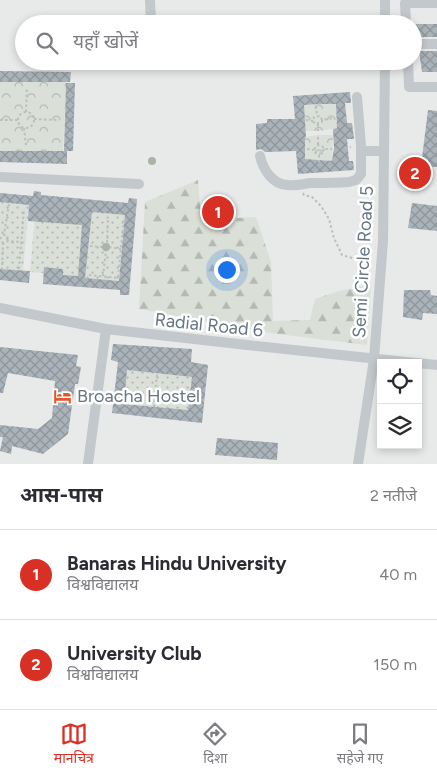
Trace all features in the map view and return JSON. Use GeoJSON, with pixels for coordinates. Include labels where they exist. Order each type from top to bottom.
{"type":"FeatureCollection","features":[{"type":"Feature","properties":{"kind":"street"},"geometry":{"type":"LineString","coordinates":[[150,0],[151,15]]}},
{"type":"Feature","properties":{"kind":"street"},"geometry":{"type":"LineString","coordinates":[[385,15],[386,0]]}},
{"type":"Feature","properties":{"kind":"street"},"geometry":{"type":"LineString","coordinates":[[406,15],[405,3],[437,3]]}},
{"type":"Feature","properties":{"kind":"street"},"geometry":{"type":"LineString","coordinates":[[422,44],[437,44]]}},
{"type":"Feature","properties":{"kind":"street","name":"Semi Circle Road 5"},"geometry":{"type":"LineString","coordinates":[[358,464],[374,359],[384,241],[385,70]]}},
{"type":"Feature","properties":{"kind":"street"},"geometry":{"type":"LineString","coordinates":[[408,70],[409,87],[437,87]]}},
{"type":"Feature","properties":{"kind":"street"},"geometry":{"type":"LineString","coordinates":[[260,156],[262,166],[269,176],[287,185],[356,180],[361,174],[357,97]]}},
{"type":"Feature","properties":{"kind":"street"},"geometry":{"type":"LineString","coordinates":[[361,151],[384,151]]}},
{"type":"Feature","properties":{"kind":"street"},"geometry":{"type":"LineString","coordinates":[[0,177],[138,184]]}},
{"type":"Feature","properties":{"kind":"street","name":"Radial Road 6"},"geometry":{"type":"LineString","coordinates":[[0,308],[106,329],[377,359]]}},
{"type":"Feature","properties":{"kind":"street"},"geometry":{"type":"LineString","coordinates":[[88,464],[106,329]]}},
{"type":"Feature","properties":{"kind":"street","name":"Radial Road 6"},"geometry":{"type":"LineString","coordinates":[[422,364],[437,365]]}},
{"type":"Feature","properties":{"kind":"path"},"geometry":{"type":"LineString","coordinates":[[26,112],[27,87]]}},
{"type":"Feature","properties":{"kind":"path"},"geometry":{"type":"LineString","coordinates":[[316,106],[317,115],[322,120]]}},
{"type":"Feature","properties":{"kind":"path"},"geometry":{"type":"LineString","coordinates":[[26,145],[24,128],[19,124],[18,120],[20,114],[26,112],[30,113],[34,119]]}},
{"type":"Feature","properties":{"kind":"path"},"geometry":{"type":"LineString","coordinates":[[313,120],[317,115]]}},
{"type":"Feature","properties":{"kind":"path"},"geometry":{"type":"LineString","coordinates":[[318,131],[318,124],[322,120],[334,118]]}},
{"type":"Feature","properties":{"kind":"path"},"geometry":{"type":"LineString","coordinates":[[34,119],[57,120]]}},
{"type":"Feature","properties":{"kind":"path"},"geometry":{"type":"LineString","coordinates":[[24,128],[33,124],[34,119]]}},
{"type":"Feature","properties":{"kind":"path"},"geometry":{"type":"LineString","coordinates":[[0,120],[18,120]]}},
{"type":"Feature","properties":{"kind":"path"},"geometry":{"type":"LineString","coordinates":[[306,120],[313,120],[315,124],[318,124]]}},
{"type":"Feature","properties":{"kind":"path"},"geometry":{"type":"LineString","coordinates":[[314,150],[318,145],[318,137]]}},
{"type":"Feature","properties":{"kind":"path"},"geometry":{"type":"LineString","coordinates":[[318,145],[324,149],[332,149]]}},
{"type":"Feature","properties":{"kind":"path"},"geometry":{"type":"LineString","coordinates":[[307,149],[314,150],[319,154]]}},
{"type":"Feature","properties":{"kind":"path"},"geometry":{"type":"LineString","coordinates":[[319,154],[324,149]]}},
{"type":"Feature","properties":{"kind":"path"},"geometry":{"type":"LineString","coordinates":[[319,154],[319,162]]}},
{"type":"Feature","properties":{"kind":"path"},"geometry":{"type":"LineString","coordinates":[[300,184],[304,194],[312,197],[321,206],[329,219],[334,238],[342,255],[382,267]]}},
{"type":"Feature","properties":{"kind":"path"},"geometry":{"type":"LineString","coordinates":[[2,270],[3,244],[0,239],[4,234],[9,204]]}},
{"type":"Feature","properties":{"kind":"path"},"geometry":{"type":"LineString","coordinates":[[19,269],[24,208]]}},
{"type":"Feature","properties":{"kind":"path"},"geometry":{"type":"LineString","coordinates":[[89,275],[118,278],[124,217]]}},
{"type":"Feature","properties":{"kind":"path"},"geometry":{"type":"LineString","coordinates":[[108,218],[107,243],[109,247]]}},
{"type":"Feature","properties":{"kind":"path"},"geometry":{"type":"LineString","coordinates":[[4,234],[8,240]]}},
{"type":"Feature","properties":{"kind":"path"},"geometry":{"type":"LineString","coordinates":[[3,244],[8,240],[21,242]]}},
{"type":"Feature","properties":{"kind":"path"},"geometry":{"type":"LineString","coordinates":[[102,247],[107,243]]}},
{"type":"Feature","properties":{"kind":"path"},"geometry":{"type":"LineString","coordinates":[[90,246],[102,247],[106,251]]}},
{"type":"Feature","properties":{"kind":"path"},"geometry":{"type":"LineString","coordinates":[[109,247],[121,249]]}},
{"type":"Feature","properties":{"kind":"path"},"geometry":{"type":"LineString","coordinates":[[103,276],[106,251],[109,247]]}},
{"type":"Feature","properties":{"kind":"path"},"geometry":{"type":"LineString","coordinates":[[154,407],[157,373]]}},
{"type":"Feature","properties":{"kind":"shaded area"},"geometry":{"type":"Polygon","coordinates":[[[0,0],[437,0],[437,464],[0,464],[0,0]]]}},
{"type":"Feature","properties":{"kind":"green space"},"geometry":{"type":"Polygon","coordinates":[[[0,82],[66,82],[63,151],[0,151],[0,82]]]}},
{"type":"Feature","properties":{"kind":"green space"},"geometry":{"type":"Polygon","coordinates":[[[336,104],[337,128],[305,131],[304,105],[336,104]]]}},
{"type":"Feature","properties":{"kind":"green space"},"geometry":{"type":"Polygon","coordinates":[[[333,135],[332,161],[305,159],[305,137],[333,135]]]}},
{"type":"Feature","properties":{"kind":"green space"},"geometry":{"type":"Polygon","coordinates":[[[198,180],[201,220],[256,217],[271,262],[273,321],[310,320],[315,299],[339,291],[371,285],[367,345],[270,333],[139,309],[145,202],[198,180]]]}},
{"type":"Feature","properties":{"kind":"green space"},"geometry":{"type":"Polygon","coordinates":[[[0,202],[29,205],[23,271],[0,269],[0,202]]]}},
{"type":"Feature","properties":{"kind":"green space"},"geometry":{"type":"Polygon","coordinates":[[[92,212],[125,215],[119,281],[85,278],[92,212]]]}},
{"type":"Feature","properties":{"kind":"green space"},"geometry":{"type":"Polygon","coordinates":[[[35,215],[83,219],[78,276],[63,275],[63,269],[45,267],[44,273],[30,272],[35,215]]]}},
{"type":"Feature","properties":{"kind":"green space"},"geometry":{"type":"Polygon","coordinates":[[[127,370],[192,377],[188,410],[124,404],[127,370]]]}},
{"type":"Feature","properties":{"kind":"building"},"geometry":{"type":"Polygon","coordinates":[[[422,24],[437,24],[437,37],[422,37],[422,24]]]}},
{"type":"Feature","properties":{"kind":"building"},"geometry":{"type":"Polygon","coordinates":[[[422,51],[437,51],[437,72],[422,72],[422,51]]]}},
{"type":"Feature","properties":{"kind":"building"},"geometry":{"type":"Polygon","coordinates":[[[0,71],[71,72],[70,82],[0,82],[0,71]]]}},
{"type":"Feature","properties":{"kind":"building"},"geometry":{"type":"Polygon","coordinates":[[[66,83],[75,83],[73,151],[67,151],[67,164],[0,162],[0,151],[64,151],[66,83]]]}},
{"type":"Feature","properties":{"kind":"building"},"geometry":{"type":"Polygon","coordinates":[[[350,92],[351,103],[345,103],[347,123],[352,123],[354,139],[347,139],[349,161],[353,161],[354,170],[298,174],[296,151],[265,152],[261,149],[256,150],[256,124],[267,123],[267,119],[295,119],[293,96],[350,92]],[[336,104],[304,105],[305,159],[332,161],[334,148],[333,129],[337,128],[336,104]]]}},
{"type":"Feature","properties":{"kind":"building"},"geometry":{"type":"Polygon","coordinates":[[[428,110],[437,111],[437,167],[421,166],[428,110]]]}},
{"type":"Feature","properties":{"kind":"building"},"geometry":{"type":"Polygon","coordinates":[[[34,191],[41,192],[41,195],[128,203],[129,198],[137,199],[129,295],[120,295],[120,290],[43,284],[44,267],[63,269],[63,275],[78,276],[82,225],[28,221],[29,205],[0,202],[0,193],[33,196],[34,191]],[[92,212],[85,278],[119,281],[125,215],[92,212]]]}},
{"type":"Feature","properties":{"kind":"building"},"geometry":{"type":"Polygon","coordinates":[[[412,203],[437,206],[437,231],[408,228],[412,203]]]}},
{"type":"Feature","properties":{"kind":"building"},"geometry":{"type":"Polygon","coordinates":[[[0,269],[30,271],[29,283],[0,280],[0,269]]]}},
{"type":"Feature","properties":{"kind":"building"},"geometry":{"type":"Polygon","coordinates":[[[404,290],[430,290],[431,295],[437,296],[437,314],[423,313],[422,320],[403,317],[404,290]]]}},
{"type":"Feature","properties":{"kind":"building"},"geometry":{"type":"Polygon","coordinates":[[[113,344],[192,349],[191,362],[208,365],[202,423],[112,413],[118,362],[111,360],[113,344]],[[127,370],[124,404],[188,410],[192,377],[127,370]]]}},
{"type":"Feature","properties":{"kind":"building","name":"Broacha Hostel"},"geometry":{"type":"Polygon","coordinates":[[[0,347],[78,355],[76,366],[81,367],[78,384],[75,384],[68,434],[43,454],[12,446],[11,454],[0,451],[3,437],[0,437],[0,425],[38,429],[52,418],[55,381],[8,373],[3,393],[0,393],[0,347]]]}},
{"type":"Feature","properties":{"kind":"building"},"geometry":{"type":"Polygon","coordinates":[[[217,438],[278,443],[277,460],[215,455],[217,438]]]}},
{"type":"Feature","properties":{"kind":"place","name":"University Club"},"geometry":{"type":"Point","coordinates":[415,173]}},
{"type":"Feature","properties":{"kind":"place","name":"Banaras Hindu University"},"geometry":{"type":"Point","coordinates":[218,212]}},
{"type":"Feature","properties":{"kind":"place","name":"Broacha Hostel"},"geometry":{"type":"Point","coordinates":[63,396]}}]}
